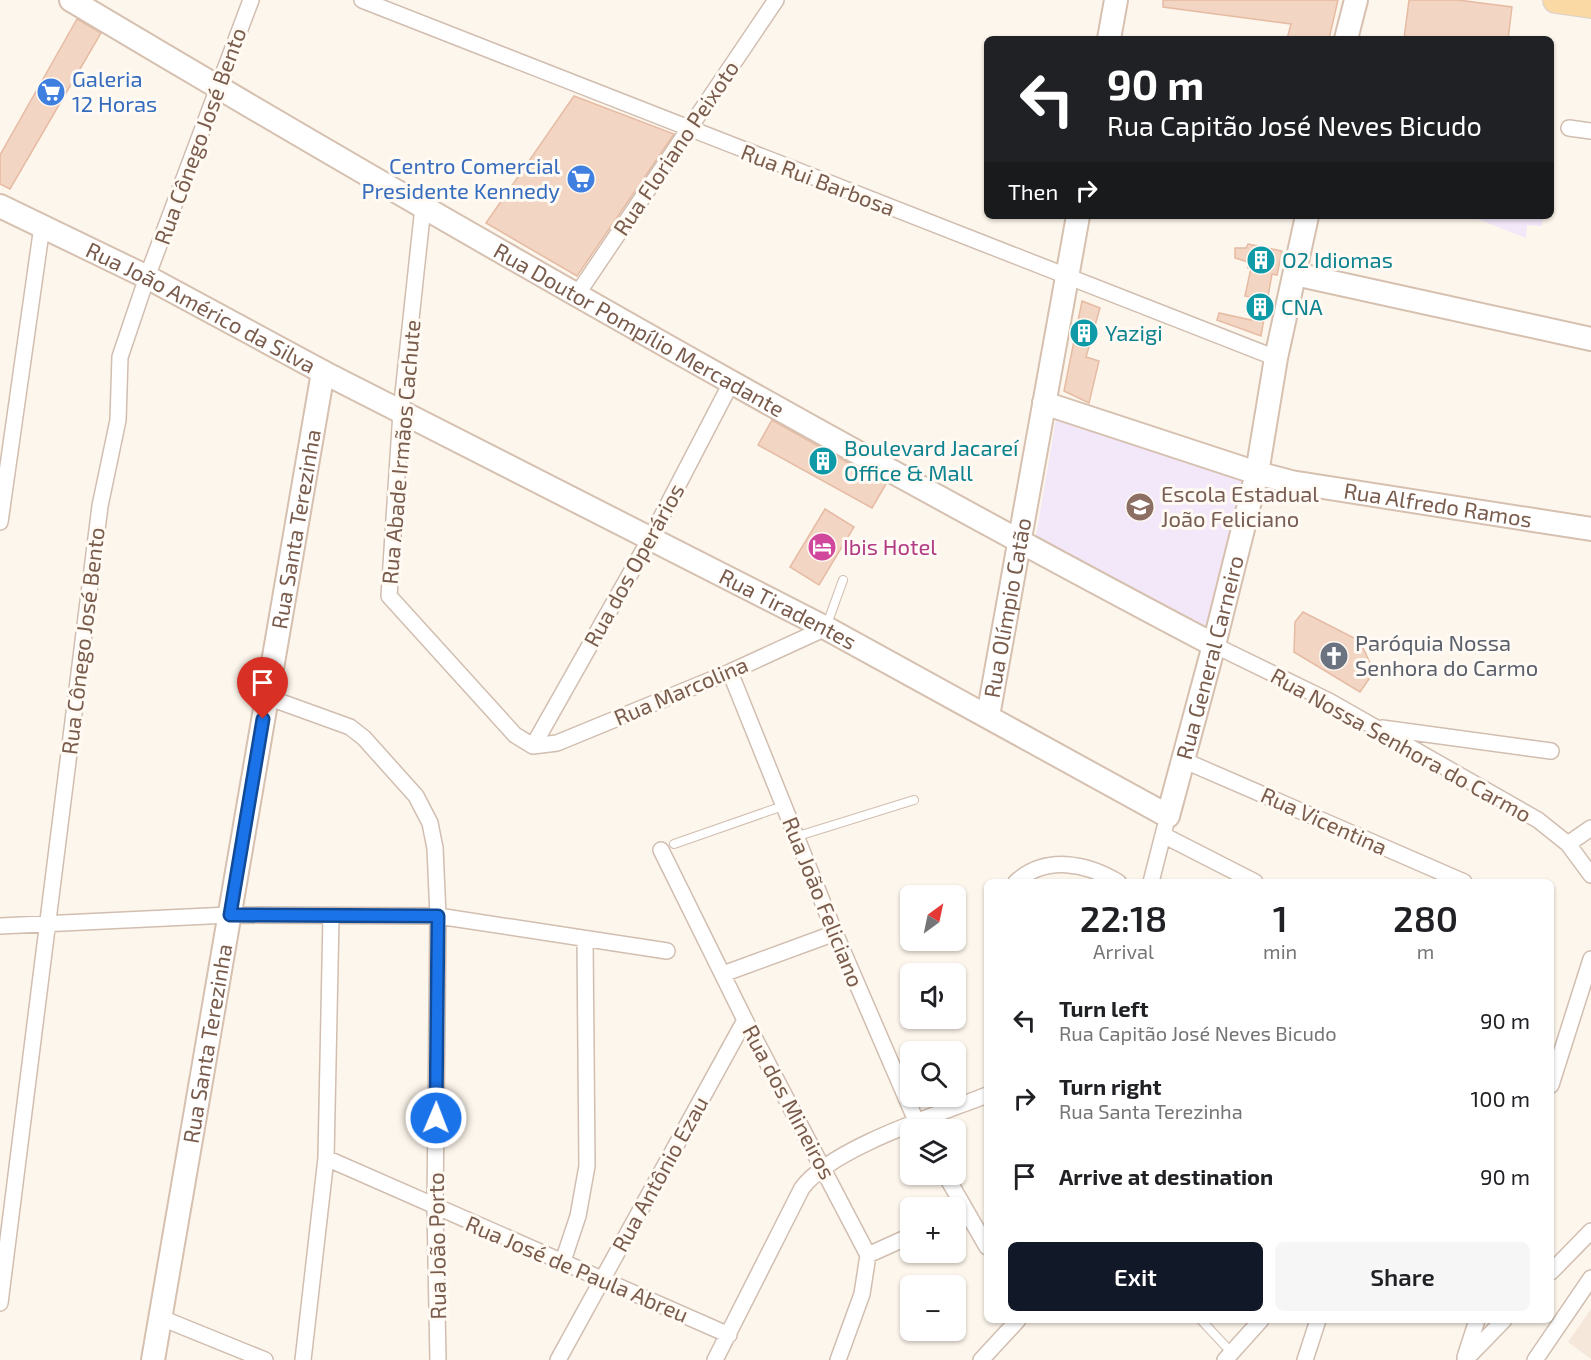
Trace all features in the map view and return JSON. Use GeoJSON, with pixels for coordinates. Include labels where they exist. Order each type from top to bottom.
{"type":"FeatureCollection","features":[{"type":"Feature","properties":{"kind":"main road","name":"Rua Doutor Pompílio Mercadante"},"geometry":{"type":"LineString","coordinates":[[71,0],[576,296],[1021,543],[1214,645]]}},
{"type":"Feature","properties":{"kind":"main road"},"geometry":{"type":"LineString","coordinates":[[1110,36],[1116,0]]}},
{"type":"Feature","properties":{"kind":"main road"},"geometry":{"type":"LineString","coordinates":[[1347,36],[1356,0]]}},
{"type":"Feature","properties":{"kind":"main road"},"geometry":{"type":"LineString","coordinates":[[1556,0],[1591,5]]}},
{"type":"Feature","properties":{"kind":"main road","name":"Rua João Américo da Silva"},"geometry":{"type":"LineString","coordinates":[[0,206],[147,277],[401,412]]}},
{"type":"Feature","properties":{"kind":"main road","name":"Rua Olímpio Catão"},"geometry":{"type":"LineString","coordinates":[[988,716],[1021,543],[1077,219]]}},
{"type":"Feature","properties":{"kind":"main road","name":"Rua General Carneiro"},"geometry":{"type":"LineString","coordinates":[[1165,826],[1257,473],[1276,358],[1306,219]]}},
{"type":"Feature","properties":{"kind":"main road"},"geometry":{"type":"LineString","coordinates":[[1295,274],[1591,339]]}},
{"type":"Feature","properties":{"kind":"main road","name":"Rua Santa Terezinha"},"geometry":{"type":"LineString","coordinates":[[153,1360],[323,372]]}},
{"type":"Feature","properties":{"kind":"main road","name":"Rua Alfredo Ramos"},"geometry":{"type":"LineString","coordinates":[[1044,403],[1291,482],[1591,529]]}},
{"type":"Feature","properties":{"kind":"main road","name":"Rua Tiradentes"},"geometry":{"type":"LineString","coordinates":[[401,412],[651,537],[826,628],[988,716],[1165,826]]}},
{"type":"Feature","properties":{"kind":"street","name":"Rua Cônego José Bento"},"geometry":{"type":"LineString","coordinates":[[0,1303],[100,506],[118,420],[120,357],[147,277],[251,0]]}},
{"type":"Feature","properties":{"kind":"street","name":"Rua Rui Barbosa"},"geometry":{"type":"LineString","coordinates":[[362,0],[1276,358]]}},
{"type":"Feature","properties":{"kind":"street","name":"Rua Floriano Peixoto"},"geometry":{"type":"LineString","coordinates":[[576,296],[776,0]]}},
{"type":"Feature","properties":{"kind":"street"},"geometry":{"type":"LineString","coordinates":[[1569,128],[1591,131]]}},
{"type":"Feature","properties":{"kind":"street","name":"Rua Abade Irmãos Cachute"},"geometry":{"type":"LineString","coordinates":[[423,207],[401,412],[390,599],[515,735],[533,746]]}},
{"type":"Feature","properties":{"kind":"street"},"geometry":{"type":"LineString","coordinates":[[0,522],[42,226]]}},
{"type":"Feature","properties":{"kind":"street","name":"Rua dos Operários"},"geometry":{"type":"LineString","coordinates":[[533,746],[651,537],[731,383]]}},
{"type":"Feature","properties":{"kind":"street","name":"Rua Marcolina"},"geometry":{"type":"LineString","coordinates":[[533,746],[557,743],[730,672],[826,628]]}},
{"type":"Feature","properties":{"kind":"street","name":"Rua Nossa Senhora do Carmo"},"geometry":{"type":"LineString","coordinates":[[1214,645],[1329,701],[1538,820],[1568,844],[1591,875]]}},
{"type":"Feature","properties":{"kind":"street","name":"Rua João Feliciano"},"geometry":{"type":"LineString","coordinates":[[730,672],[795,837],[915,1119]]}},
{"type":"Feature","properties":{"kind":"street","name":"Rua João Porto"},"geometry":{"type":"LineString","coordinates":[[267,697],[350,727],[364,738],[416,796],[430,823],[435,848],[438,916],[435,1208],[438,1360]]}},
{"type":"Feature","properties":{"kind":"street"},"geometry":{"type":"LineString","coordinates":[[1374,727],[1551,751]]}},
{"type":"Feature","properties":{"kind":"street","name":"Rua Vicentina"},"geometry":{"type":"LineString","coordinates":[[1184,760],[1457,879]]}},
{"type":"Feature","properties":{"kind":"street"},"geometry":{"type":"LineString","coordinates":[[1152,879],[1165,826],[1250,879]]}},
{"type":"Feature","properties":{"kind":"street"},"geometry":{"type":"LineString","coordinates":[[1568,844],[1591,828]]}},
{"type":"Feature","properties":{"kind":"street","name":"Rua dos Mineiros"},"geometry":{"type":"LineString","coordinates":[[668,847],[745,1020],[868,1255]]}},
{"type":"Feature","properties":{"kind":"street"},"geometry":{"type":"LineString","coordinates":[[1021,879],[1036,869],[1052,864],[1091,868],[1112,879]]}},
{"type":"Feature","properties":{"kind":"street"},"geometry":{"type":"LineString","coordinates":[[0,926],[230,915],[438,916],[667,951]]}},
{"type":"Feature","properties":{"kind":"street"},"geometry":{"type":"LineString","coordinates":[[303,1360],[326,1158],[331,917]]}},
{"type":"Feature","properties":{"kind":"street"},"geometry":{"type":"LineString","coordinates":[[723,974],[835,933]]}},
{"type":"Feature","properties":{"kind":"street"},"geometry":{"type":"LineString","coordinates":[[563,1261],[578,1216],[587,1166],[585,939]]}},
{"type":"Feature","properties":{"kind":"street"},"geometry":{"type":"LineString","coordinates":[[1554,1076],[1591,959]]}},
{"type":"Feature","properties":{"kind":"street","name":"Rua Antônio Ezau"},"geometry":{"type":"LineString","coordinates":[[558,1360],[745,1020]]}},
{"type":"Feature","properties":{"kind":"street"},"geometry":{"type":"LineString","coordinates":[[935,1119],[984,1096]]}},
{"type":"Feature","properties":{"kind":"street"},"geometry":{"type":"LineString","coordinates":[[716,1360],[802,1188],[813,1173],[840,1156],[900,1134]]}},
{"type":"Feature","properties":{"kind":"street","name":"Rua José de Paula Abreu"},"geometry":{"type":"LineString","coordinates":[[326,1158],[435,1208],[603,1278],[729,1335]]}},
{"type":"Feature","properties":{"kind":"street"},"geometry":{"type":"LineString","coordinates":[[966,1222],[984,1243]]}},
{"type":"Feature","properties":{"kind":"street"},"geometry":{"type":"LineString","coordinates":[[1554,1269],[1591,1231]]}},
{"type":"Feature","properties":{"kind":"street"},"geometry":{"type":"LineString","coordinates":[[838,1360],[862,1294],[868,1255],[900,1241]]}},
{"type":"Feature","properties":{"kind":"street"},"geometry":{"type":"LineString","coordinates":[[1535,1360],[1591,1278]]}},
{"type":"Feature","properties":{"kind":"street"},"geometry":{"type":"LineString","coordinates":[[159,1317],[265,1360]]}},
{"type":"Feature","properties":{"kind":"street"},"geometry":{"type":"LineString","coordinates":[[981,1360],[1015,1323]]}},
{"type":"Feature","properties":{"kind":"street"},"geometry":{"type":"LineString","coordinates":[[1228,1357],[1258,1323]]}},
{"type":"Feature","properties":{"kind":"street"},"geometry":{"type":"LineString","coordinates":[[1305,1360],[1317,1323]]}},
{"type":"Feature","properties":{"kind":"street"},"geometry":{"type":"LineString","coordinates":[[1465,1360],[1476,1323]]}},
{"type":"Feature","properties":{"kind":"street"},"geometry":{"type":"LineString","coordinates":[[1465,1360],[1501,1323]]}},
{"type":"Feature","properties":{"kind":"lane"},"geometry":{"type":"LineString","coordinates":[[826,628],[843,580]]}},
{"type":"Feature","properties":{"kind":"lane"},"geometry":{"type":"LineString","coordinates":[[795,837],[914,800]]}},
{"type":"Feature","properties":{"kind":"lane"},"geometry":{"type":"LineString","coordinates":[[668,847],[783,806]]}},
{"type":"Feature","properties":{"kind":"lane"},"geometry":{"type":"LineString","coordinates":[[1203,1323],[1228,1357]]}},
{"type":"Feature","properties":{"kind":"shaded area"},"geometry":{"type":"Polygon","coordinates":[[[1478,219],[1543,219],[1542,226],[1527,225],[1526,238],[1478,219]]]}},
{"type":"Feature","properties":{"kind":"shaded area","name":"Escola Estadual João Feliciano"},"geometry":{"type":"Polygon","coordinates":[[[1057,413],[1246,478],[1208,627],[1036,536],[1057,413]]]}},
{"type":"Feature","properties":{"kind":"shaded area"},"geometry":{"type":"Polygon","coordinates":[[[1591,1309],[1591,1359],[1568,1342],[1591,1309]]]}},
{"type":"Feature","properties":{"kind":"building"},"geometry":{"type":"Polygon","coordinates":[[[1163,0],[1338,0],[1330,36],[1288,36],[1291,24],[1163,7],[1163,0]]]}},
{"type":"Feature","properties":{"kind":"building"},"geometry":{"type":"Polygon","coordinates":[[[1409,0],[1458,0],[1512,7],[1508,36],[1404,36],[1409,0]]]}},
{"type":"Feature","properties":{"kind":"building","name":"Galeria 12 Horas"},"geometry":{"type":"Polygon","coordinates":[[[77,19],[101,33],[10,189],[0,184],[0,155],[77,19]]]}},
{"type":"Feature","properties":{"kind":"building","name":"Centro Comercial Presidente Kennedy"},"geometry":{"type":"Polygon","coordinates":[[[574,96],[674,134],[577,276],[486,223],[574,96]]]}},
{"type":"Feature","properties":{"kind":"building"},"geometry":{"type":"Polygon","coordinates":[[[1248,244],[1282,251],[1277,275],[1272,274],[1261,336],[1217,320],[1219,313],[1251,320],[1256,298],[1245,296],[1251,268],[1248,268],[1248,262],[1235,258],[1235,248],[1246,248],[1248,244]]]}},
{"type":"Feature","properties":{"kind":"building","name":"Yazigi"},"geometry":{"type":"Polygon","coordinates":[[[1082,301],[1100,308],[1086,357],[1099,361],[1089,403],[1064,391],[1082,301]]]}},
{"type":"Feature","properties":{"kind":"building","name":"Boulevard Jacareí Office & Mall"},"geometry":{"type":"Polygon","coordinates":[[[772,420],[886,484],[872,508],[758,445],[772,420]]]}},
{"type":"Feature","properties":{"kind":"building","name":"Ibis Hotel"},"geometry":{"type":"Polygon","coordinates":[[[825,509],[854,527],[819,585],[790,567],[825,509]]]}},
{"type":"Feature","properties":{"kind":"building","name":"Paróquia Nossa Senhora do Carmo"},"geometry":{"type":"Polygon","coordinates":[[[1303,612],[1360,641],[1374,672],[1360,692],[1294,652],[1295,622],[1303,612]]]}},
{"type":"Feature","properties":{"kind":"place","name":"Galeria 12 Horas"},"geometry":{"type":"Point","coordinates":[51,92]}},
{"type":"Feature","properties":{"kind":"place","name":"Centro Comercial Presidente Kennedy"},"geometry":{"type":"Point","coordinates":[581,179]}},
{"type":"Feature","properties":{"kind":"place","name":"O2 Idiomas"},"geometry":{"type":"Point","coordinates":[1261,260]}},
{"type":"Feature","properties":{"kind":"place","name":"CNA"},"geometry":{"type":"Point","coordinates":[1260,307]}},
{"type":"Feature","properties":{"kind":"place","name":"Yazigi"},"geometry":{"type":"Point","coordinates":[1084,333]}},
{"type":"Feature","properties":{"kind":"place","name":"Boulevard Jacareí Office & Mall"},"geometry":{"type":"Point","coordinates":[823,461]}},
{"type":"Feature","properties":{"kind":"place","name":"Escola Estadual João Feliciano"},"geometry":{"type":"Point","coordinates":[1140,507]}},
{"type":"Feature","properties":{"kind":"place","name":"Ibis Hotel"},"geometry":{"type":"Point","coordinates":[822,547]}},
{"type":"Feature","properties":{"kind":"place","name":"Paróquia Nossa Senhora do Carmo"},"geometry":{"type":"Point","coordinates":[1334,656]}},
{"type":"Feature","properties":{"kind":"route"},"geometry":{"type":"LineString","coordinates":[[263,719],[230,915],[438,916],[436,1118]]}}]}
